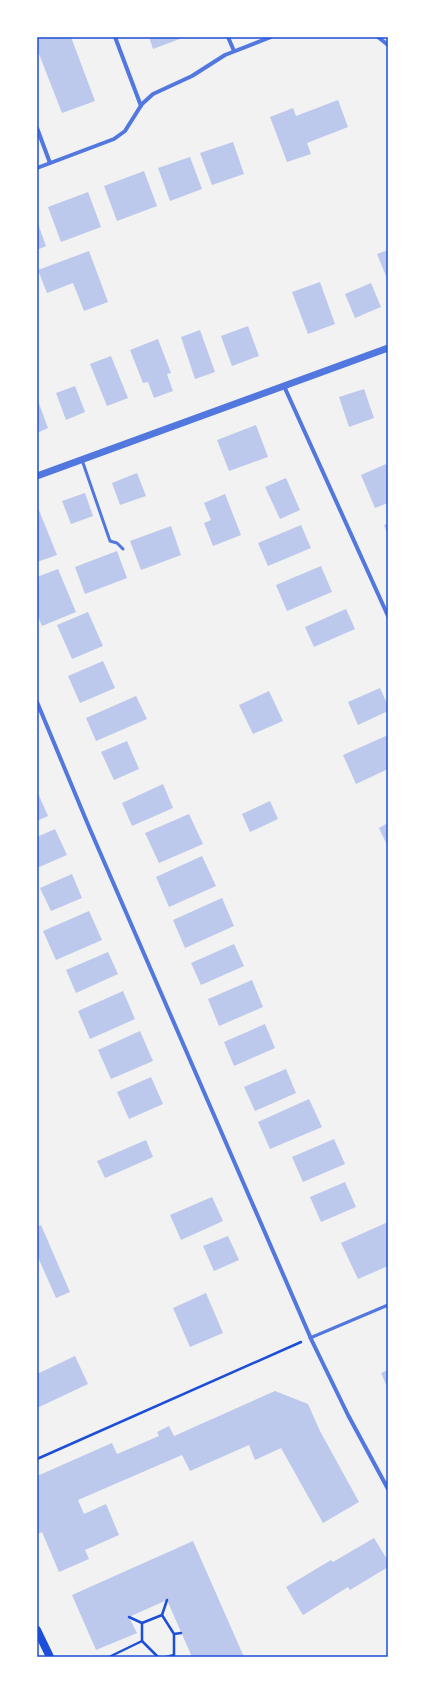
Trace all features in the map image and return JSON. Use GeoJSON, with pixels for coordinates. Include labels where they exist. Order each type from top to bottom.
{"type":"FeatureCollection","features":[{"type":"Feature","properties":{"kind":"main road"},"geometry":{"type":"LineString","coordinates":[[37,1630],[39,1641],[50,1657]]}},
{"type":"Feature","properties":{"kind":"street"},"geometry":{"type":"LineString","coordinates":[[115,37],[141,106]]}},
{"type":"Feature","properties":{"kind":"street"},"geometry":{"type":"LineString","coordinates":[[228,37],[234,51]]}},
{"type":"Feature","properties":{"kind":"street"},"geometry":{"type":"LineString","coordinates":[[37,168],[117,137],[127,128],[141,106],[149,97],[162,89],[192,76],[225,55],[271,37]]}},
{"type":"Feature","properties":{"kind":"street"},"geometry":{"type":"LineString","coordinates":[[378,37],[388,45]]}},
{"type":"Feature","properties":{"kind":"street"},"geometry":{"type":"LineString","coordinates":[[37,128],[50,163]]}},
{"type":"Feature","properties":{"kind":"street"},"geometry":{"type":"LineString","coordinates":[[37,476],[388,348]]}},
{"type":"Feature","properties":{"kind":"street"},"geometry":{"type":"LineString","coordinates":[[284,386],[388,616]]}},
{"type":"Feature","properties":{"kind":"street"},"geometry":{"type":"LineString","coordinates":[[37,702],[91,833],[310,1338],[348,1415],[388,1489]]}},
{"type":"Feature","properties":{"kind":"lane"},"geometry":{"type":"LineString","coordinates":[[82,460],[110,541],[117,543],[124,549]]}},
{"type":"Feature","properties":{"kind":"lane"},"geometry":{"type":"LineString","coordinates":[[310,1338],[388,1305]]}},
{"type":"Feature","properties":{"kind":"path"},"geometry":{"type":"LineString","coordinates":[[37,1459],[310,1338]]}},
{"type":"Feature","properties":{"kind":"path"},"geometry":{"type":"LineString","coordinates":[[130,1617],[142,1623],[162,1615],[167,1600]]}},
{"type":"Feature","properties":{"kind":"path"},"geometry":{"type":"LineString","coordinates":[[162,1615],[174,1634],[176,1656],[166,1657]]}},
{"type":"Feature","properties":{"kind":"path"},"geometry":{"type":"LineString","coordinates":[[142,1623],[142,1641],[158,1657]]}},
{"type":"Feature","properties":{"kind":"path"},"geometry":{"type":"LineString","coordinates":[[174,1634],[181,1633]]}},
{"type":"Feature","properties":{"kind":"path"},"geometry":{"type":"LineString","coordinates":[[109,1657],[142,1641]]}},
{"type":"Feature","properties":{"kind":"building"},"geometry":{"type":"Polygon","coordinates":[[[37,37],[71,37],[95,101],[62,113],[37,52],[37,37]]]}},
{"type":"Feature","properties":{"kind":"building"},"geometry":{"type":"Polygon","coordinates":[[[149,37],[185,37],[153,49],[149,37]]]}},
{"type":"Feature","properties":{"kind":"building"},"geometry":{"type":"Polygon","coordinates":[[[338,100],[348,127],[307,143],[311,154],[287,162],[270,117],[293,108],[296,116],[338,100]]]}},
{"type":"Feature","properties":{"kind":"building"},"geometry":{"type":"Polygon","coordinates":[[[233,142],[244,174],[212,185],[200,153],[233,142]]]}},
{"type":"Feature","properties":{"kind":"building"},"geometry":{"type":"Polygon","coordinates":[[[190,157],[202,189],[170,201],[158,168],[190,157]]]}},
{"type":"Feature","properties":{"kind":"building"},"geometry":{"type":"Polygon","coordinates":[[[144,171],[157,206],[117,221],[104,186],[144,171]]]}},
{"type":"Feature","properties":{"kind":"building"},"geometry":{"type":"Polygon","coordinates":[[[88,192],[101,227],[61,242],[48,207],[88,192]]]}},
{"type":"Feature","properties":{"kind":"building"},"geometry":{"type":"Polygon","coordinates":[[[37,221],[46,246],[37,250],[37,221]]]}},
{"type":"Feature","properties":{"kind":"building"},"geometry":{"type":"Polygon","coordinates":[[[388,250],[388,281],[377,254],[388,250]]]}},
{"type":"Feature","properties":{"kind":"building"},"geometry":{"type":"Polygon","coordinates":[[[89,251],[108,302],[84,311],[73,283],[47,293],[38,270],[89,251]]]}},
{"type":"Feature","properties":{"kind":"building"},"geometry":{"type":"Polygon","coordinates":[[[320,282],[335,324],[308,334],[292,292],[320,282]]]}},
{"type":"Feature","properties":{"kind":"building"},"geometry":{"type":"Polygon","coordinates":[[[371,283],[381,307],[355,318],[345,294],[371,283]]]}},
{"type":"Feature","properties":{"kind":"building"},"geometry":{"type":"Polygon","coordinates":[[[248,326],[259,356],[232,366],[221,336],[248,326]]]}},
{"type":"Feature","properties":{"kind":"building"},"geometry":{"type":"Polygon","coordinates":[[[200,330],[215,372],[195,379],[181,337],[200,330]]]}},
{"type":"Feature","properties":{"kind":"building"},"geometry":{"type":"Polygon","coordinates":[[[158,339],[171,373],[167,374],[173,391],[154,398],[148,382],[143,383],[130,350],[158,339]]]}},
{"type":"Feature","properties":{"kind":"building"},"geometry":{"type":"Polygon","coordinates":[[[111,356],[128,398],[107,406],[90,364],[111,356]]]}},
{"type":"Feature","properties":{"kind":"building"},"geometry":{"type":"Polygon","coordinates":[[[75,386],[85,412],[66,420],[56,393],[75,386]]]}},
{"type":"Feature","properties":{"kind":"building"},"geometry":{"type":"Polygon","coordinates":[[[364,389],[374,418],[349,427],[339,397],[364,389]]]}},
{"type":"Feature","properties":{"kind":"building"},"geometry":{"type":"Polygon","coordinates":[[[37,398],[48,428],[37,433],[37,398]]]}},
{"type":"Feature","properties":{"kind":"building"},"geometry":{"type":"Polygon","coordinates":[[[256,425],[268,457],[229,471],[217,440],[256,425]]]}},
{"type":"Feature","properties":{"kind":"building"},"geometry":{"type":"Polygon","coordinates":[[[386,464],[388,469],[388,503],[375,508],[361,475],[386,464]]]}},
{"type":"Feature","properties":{"kind":"building"},"geometry":{"type":"Polygon","coordinates":[[[137,473],[146,496],[120,505],[112,483],[137,473]]]}},
{"type":"Feature","properties":{"kind":"building"},"geometry":{"type":"Polygon","coordinates":[[[286,478],[300,510],[280,519],[265,487],[286,478]]]}},
{"type":"Feature","properties":{"kind":"building"},"geometry":{"type":"Polygon","coordinates":[[[85,493],[93,516],[71,524],[62,501],[85,493]]]}},
{"type":"Feature","properties":{"kind":"building"},"geometry":{"type":"Polygon","coordinates":[[[225,494],[241,535],[213,546],[204,523],[211,520],[204,503],[225,494]]]}},
{"type":"Feature","properties":{"kind":"building"},"geometry":{"type":"Polygon","coordinates":[[[38,508],[57,555],[37,562],[37,509],[38,508]]]}},
{"type":"Feature","properties":{"kind":"building"},"geometry":{"type":"Polygon","coordinates":[[[388,523],[388,535],[384,525],[388,523]]]}},
{"type":"Feature","properties":{"kind":"building"},"geometry":{"type":"Polygon","coordinates":[[[301,525],[311,548],[268,566],[258,543],[301,525]]]}},
{"type":"Feature","properties":{"kind":"building"},"geometry":{"type":"Polygon","coordinates":[[[171,526],[181,555],[141,570],[130,541],[171,526]]]}},
{"type":"Feature","properties":{"kind":"building"},"geometry":{"type":"Polygon","coordinates":[[[117,551],[127,578],[85,594],[75,567],[117,551]]]}},
{"type":"Feature","properties":{"kind":"building"},"geometry":{"type":"Polygon","coordinates":[[[321,566],[332,592],[287,611],[276,585],[321,566]]]}},
{"type":"Feature","properties":{"kind":"building"},"geometry":{"type":"Polygon","coordinates":[[[58,569],[76,612],[42,626],[37,614],[37,577],[58,569]]]}},
{"type":"Feature","properties":{"kind":"building"},"geometry":{"type":"Polygon","coordinates":[[[346,609],[355,629],[314,647],[305,627],[346,609]]]}},
{"type":"Feature","properties":{"kind":"building"},"geometry":{"type":"Polygon","coordinates":[[[88,612],[103,646],[72,659],[57,625],[88,612]]]}},
{"type":"Feature","properties":{"kind":"building"},"geometry":{"type":"Polygon","coordinates":[[[103,661],[115,688],[80,703],[68,676],[103,661]]]}},
{"type":"Feature","properties":{"kind":"building"},"geometry":{"type":"Polygon","coordinates":[[[380,688],[388,706],[388,711],[358,725],[348,702],[380,688]]]}},
{"type":"Feature","properties":{"kind":"building"},"geometry":{"type":"Polygon","coordinates":[[[269,691],[283,721],[253,734],[239,705],[269,691]]]}},
{"type":"Feature","properties":{"kind":"building"},"geometry":{"type":"Polygon","coordinates":[[[136,696],[147,719],[96,741],[86,718],[136,696]]]}},
{"type":"Feature","properties":{"kind":"building"},"geometry":{"type":"Polygon","coordinates":[[[388,735],[388,769],[356,784],[343,755],[388,735]]]}},
{"type":"Feature","properties":{"kind":"building"},"geometry":{"type":"Polygon","coordinates":[[[127,741],[139,769],[114,780],[101,752],[127,741]]]}},
{"type":"Feature","properties":{"kind":"building"},"geometry":{"type":"Polygon","coordinates":[[[163,784],[173,808],[132,826],[122,803],[163,784]]]}},
{"type":"Feature","properties":{"kind":"building"},"geometry":{"type":"Polygon","coordinates":[[[37,791],[48,816],[37,821],[37,791]]]}},
{"type":"Feature","properties":{"kind":"building"},"geometry":{"type":"Polygon","coordinates":[[[270,801],[278,819],[250,832],[242,814],[270,801]]]}},
{"type":"Feature","properties":{"kind":"building"},"geometry":{"type":"Polygon","coordinates":[[[189,814],[203,844],[159,863],[145,833],[189,814]]]}},
{"type":"Feature","properties":{"kind":"building"},"geometry":{"type":"Polygon","coordinates":[[[388,823],[388,847],[379,828],[388,823]]]}},
{"type":"Feature","properties":{"kind":"building"},"geometry":{"type":"Polygon","coordinates":[[[55,829],[67,855],[37,868],[37,837],[55,829]]]}},
{"type":"Feature","properties":{"kind":"building"},"geometry":{"type":"Polygon","coordinates":[[[202,856],[216,886],[169,907],[156,877],[202,856]]]}},
{"type":"Feature","properties":{"kind":"building"},"geometry":{"type":"Polygon","coordinates":[[[72,874],[82,898],[51,911],[40,888],[72,874]]]}},
{"type":"Feature","properties":{"kind":"building"},"geometry":{"type":"Polygon","coordinates":[[[222,898],[234,926],[185,948],[173,920],[222,898]]]}},
{"type":"Feature","properties":{"kind":"building"},"geometry":{"type":"Polygon","coordinates":[[[89,911],[102,940],[56,960],[43,931],[89,911]]]}},
{"type":"Feature","properties":{"kind":"building"},"geometry":{"type":"Polygon","coordinates":[[[234,944],[244,966],[201,985],[191,963],[234,944]]]}},
{"type":"Feature","properties":{"kind":"building"},"geometry":{"type":"Polygon","coordinates":[[[108,952],[118,974],[76,993],[66,970],[108,952]]]}},
{"type":"Feature","properties":{"kind":"building"},"geometry":{"type":"Polygon","coordinates":[[[252,980],[263,1007],[219,1026],[208,999],[252,980]]]}},
{"type":"Feature","properties":{"kind":"building"},"geometry":{"type":"Polygon","coordinates":[[[123,991],[135,1019],[90,1039],[78,1011],[123,991]]]}},
{"type":"Feature","properties":{"kind":"building"},"geometry":{"type":"Polygon","coordinates":[[[265,1024],[275,1048],[234,1066],[224,1042],[265,1024]]]}},
{"type":"Feature","properties":{"kind":"building"},"geometry":{"type":"Polygon","coordinates":[[[140,1031],[153,1061],[111,1079],[98,1050],[140,1031]]]}},
{"type":"Feature","properties":{"kind":"building"},"geometry":{"type":"Polygon","coordinates":[[[286,1069],[296,1093],[255,1111],[244,1087],[286,1069]]]}},
{"type":"Feature","properties":{"kind":"building"},"geometry":{"type":"Polygon","coordinates":[[[151,1077],[163,1104],[129,1119],[117,1092],[151,1077]]]}},
{"type":"Feature","properties":{"kind":"building"},"geometry":{"type":"Polygon","coordinates":[[[309,1099],[322,1127],[270,1149],[258,1122],[309,1099]]]}},
{"type":"Feature","properties":{"kind":"building"},"geometry":{"type":"Polygon","coordinates":[[[334,1139],[345,1164],[303,1182],[292,1157],[334,1139]]]}},
{"type":"Feature","properties":{"kind":"building"},"geometry":{"type":"Polygon","coordinates":[[[146,1140],[153,1157],[105,1178],[97,1161],[146,1140]]]}},
{"type":"Feature","properties":{"kind":"building"},"geometry":{"type":"Polygon","coordinates":[[[345,1182],[356,1207],[321,1222],[310,1197],[345,1182]]]}},
{"type":"Feature","properties":{"kind":"building"},"geometry":{"type":"Polygon","coordinates":[[[212,1197],[223,1221],[181,1240],[170,1215],[212,1197]]]}},
{"type":"Feature","properties":{"kind":"building"},"geometry":{"type":"Polygon","coordinates":[[[388,1222],[388,1266],[358,1279],[341,1243],[388,1222]]]}},
{"type":"Feature","properties":{"kind":"building"},"geometry":{"type":"Polygon","coordinates":[[[41,1225],[70,1292],[56,1298],[37,1255],[37,1227],[41,1225]]]}},
{"type":"Feature","properties":{"kind":"building"},"geometry":{"type":"Polygon","coordinates":[[[228,1236],[239,1260],[214,1271],[203,1246],[228,1236]]]}},
{"type":"Feature","properties":{"kind":"building"},"geometry":{"type":"Polygon","coordinates":[[[206,1293],[223,1333],[190,1347],[173,1308],[206,1293]]]}},
{"type":"Feature","properties":{"kind":"building"},"geometry":{"type":"Polygon","coordinates":[[[75,1356],[88,1384],[37,1408],[37,1374],[75,1356]]]}},
{"type":"Feature","properties":{"kind":"building"},"geometry":{"type":"Polygon","coordinates":[[[388,1370],[388,1389],[381,1373],[388,1370]]]}},
{"type":"Feature","properties":{"kind":"building"},"geometry":{"type":"Polygon","coordinates":[[[275,1391],[308,1404],[320,1431],[359,1502],[323,1523],[281,1448],[255,1460],[249,1445],[190,1471],[182,1455],[78,1500],[84,1514],[106,1504],[119,1535],[85,1550],[89,1559],[59,1572],[42,1532],[37,1534],[37,1476],[112,1443],[117,1454],[159,1436],[157,1432],[169,1426],[174,1436],[275,1391]]]}},
{"type":"Feature","properties":{"kind":"building"},"geometry":{"type":"Polygon","coordinates":[[[374,1538],[388,1561],[388,1567],[350,1590],[348,1587],[303,1615],[286,1587],[331,1560],[333,1562],[374,1538]]]}},
{"type":"Feature","properties":{"kind":"building"},"geometry":{"type":"Polygon","coordinates":[[[193,1541],[244,1657],[192,1657],[167,1600],[129,1617],[137,1633],[96,1650],[72,1595],[193,1541]]]}}]}
